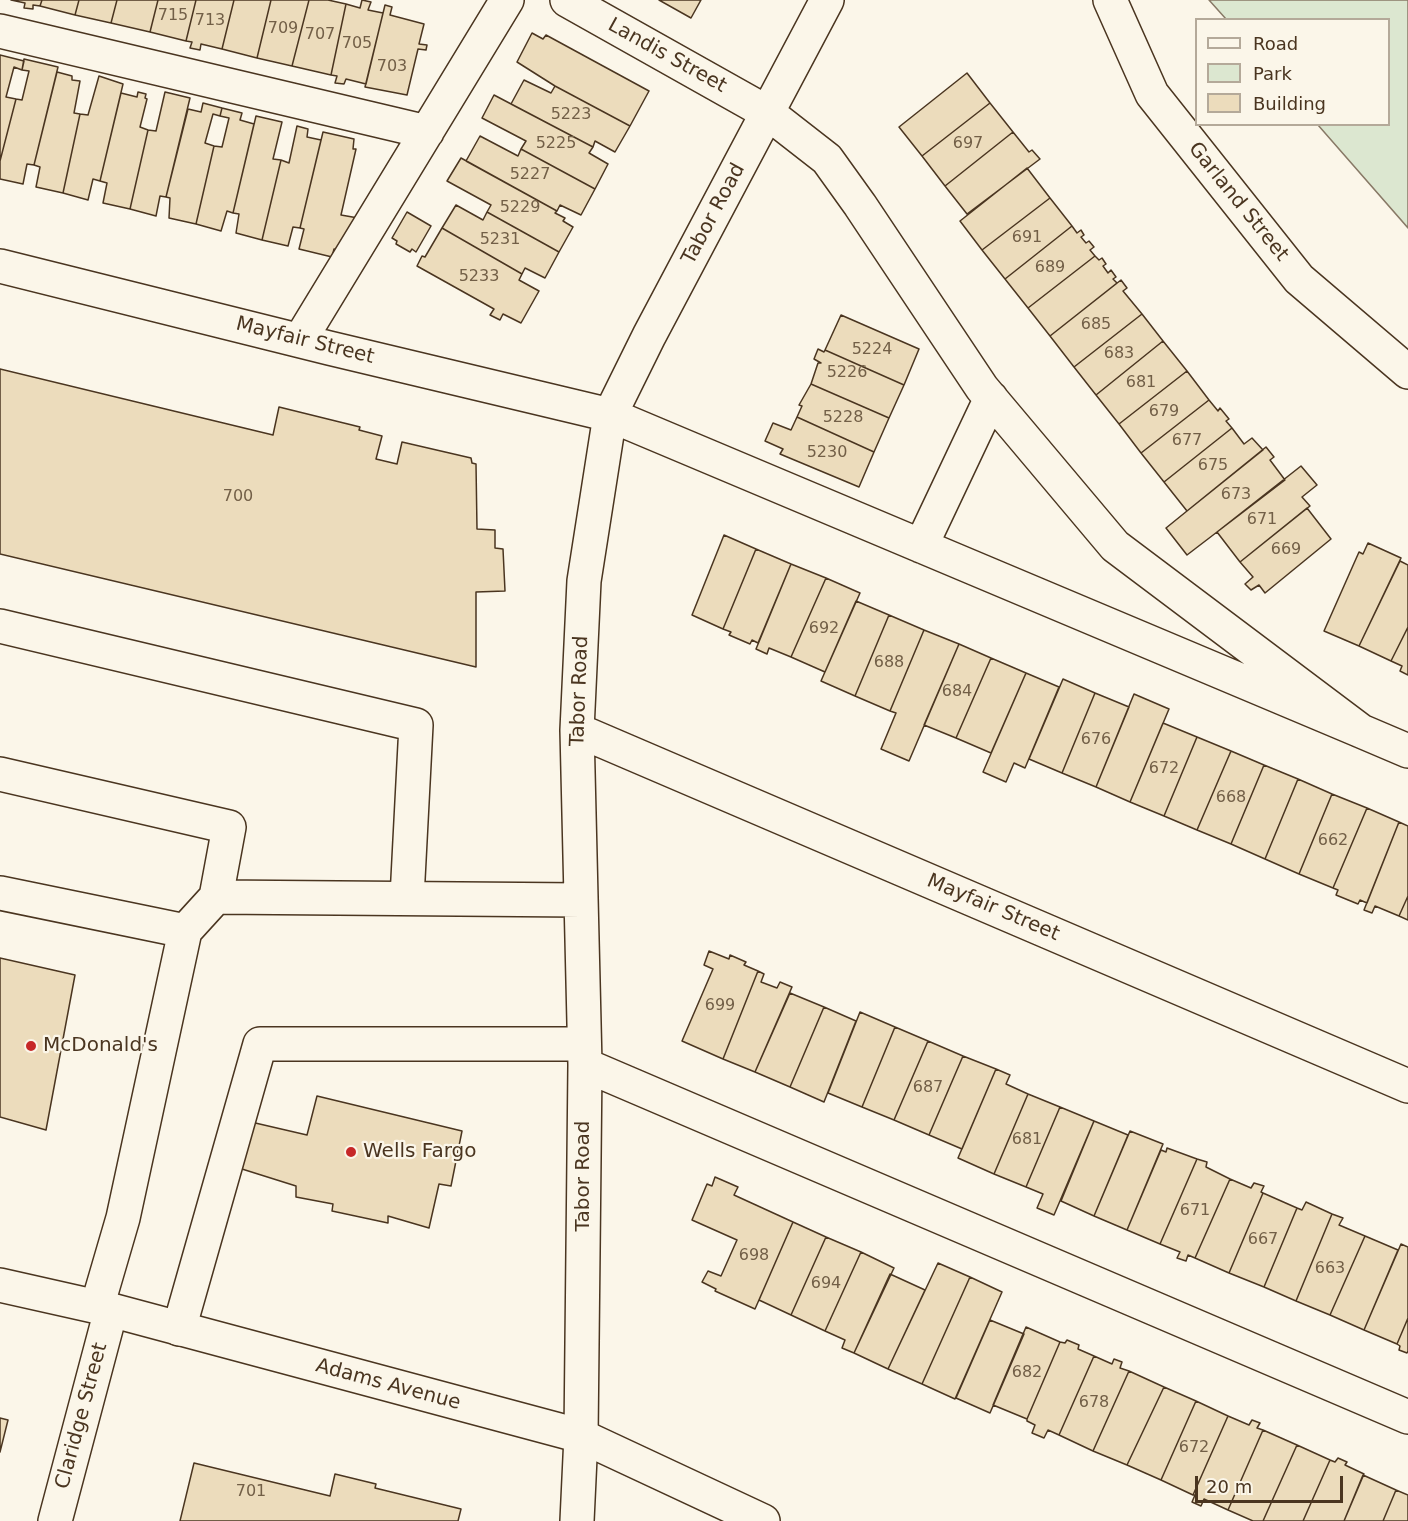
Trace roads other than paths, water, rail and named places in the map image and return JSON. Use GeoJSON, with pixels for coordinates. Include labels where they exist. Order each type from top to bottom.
{"type":"FeatureCollection","features":[{"type":"Feature","properties":{"kind":"main road"},"geometry":{"type":"LineString","coordinates":[[300,340],[507,0]]}},
{"type":"Feature","properties":{"kind":"main road","name":"Landis Street"},"geometry":{"type":"LineString","coordinates":[[567,0],[768,112],[827,159],[982,388],[1115,546],[1361,731]]}},
{"type":"Feature","properties":{"kind":"main road","name":"Tabor Road"},"geometry":{"type":"LineString","coordinates":[[577,1521],[581,1436],[584,1055],[577,730],[584,581],[610,415],[649,336],[827,0]]}},
{"type":"Feature","properties":{"kind":"main road","name":"Garland Street"},"geometry":{"type":"LineString","coordinates":[[1110,0],[1152,94],[1299,279],[1408,372]]}},
{"type":"Feature","properties":{"kind":"main road"},"geometry":{"type":"LineString","coordinates":[[0,31],[427,132]]}},
{"type":"Feature","properties":{"kind":"main road","name":"Mayfair Street"},"geometry":{"type":"LineString","coordinates":[[0,266],[610,415],[1361,731]]}},
{"type":"Feature","properties":{"kind":"main road"},"geometry":{"type":"LineString","coordinates":[[921,546],[991,398]]}},
{"type":"Feature","properties":{"kind":"main road"},"geometry":{"type":"LineString","coordinates":[[0,626],[416,725],[407,898]]}},
{"type":"Feature","properties":{"kind":"main road","name":"Mayfair Street"},"geometry":{"type":"LineString","coordinates":[[577,730],[1408,1086]]}},
{"type":"Feature","properties":{"kind":"main road"},"geometry":{"type":"LineString","coordinates":[[1361,731],[1408,751]]}},
{"type":"Feature","properties":{"kind":"main road"},"geometry":{"type":"LineString","coordinates":[[0,774],[229,827],[216,897],[185,931],[0,893]]}},
{"type":"Feature","properties":{"kind":"main road"},"geometry":{"type":"LineString","coordinates":[[216,897],[581,900]]}},
{"type":"Feature","properties":{"kind":"main road","name":"Claridge Street"},"geometry":{"type":"LineString","coordinates":[[55,1521],[104,1309],[185,931]]}},
{"type":"Feature","properties":{"kind":"main road"},"geometry":{"type":"LineString","coordinates":[[179,1329],[260,1044],[584,1055],[1408,1418]]}},
{"type":"Feature","properties":{"kind":"main road","name":"Adams Avenue"},"geometry":{"type":"LineString","coordinates":[[0,1285],[104,1309],[581,1436],[763,1521]]}},
{"type":"Feature","properties":{"kind":"place","name":"McDonald's"},"geometry":{"type":"Point","coordinates":[31,1046]}},
{"type":"Feature","properties":{"kind":"place","name":"Wells Fargo"},"geometry":{"type":"Point","coordinates":[351,1152]}}]}
